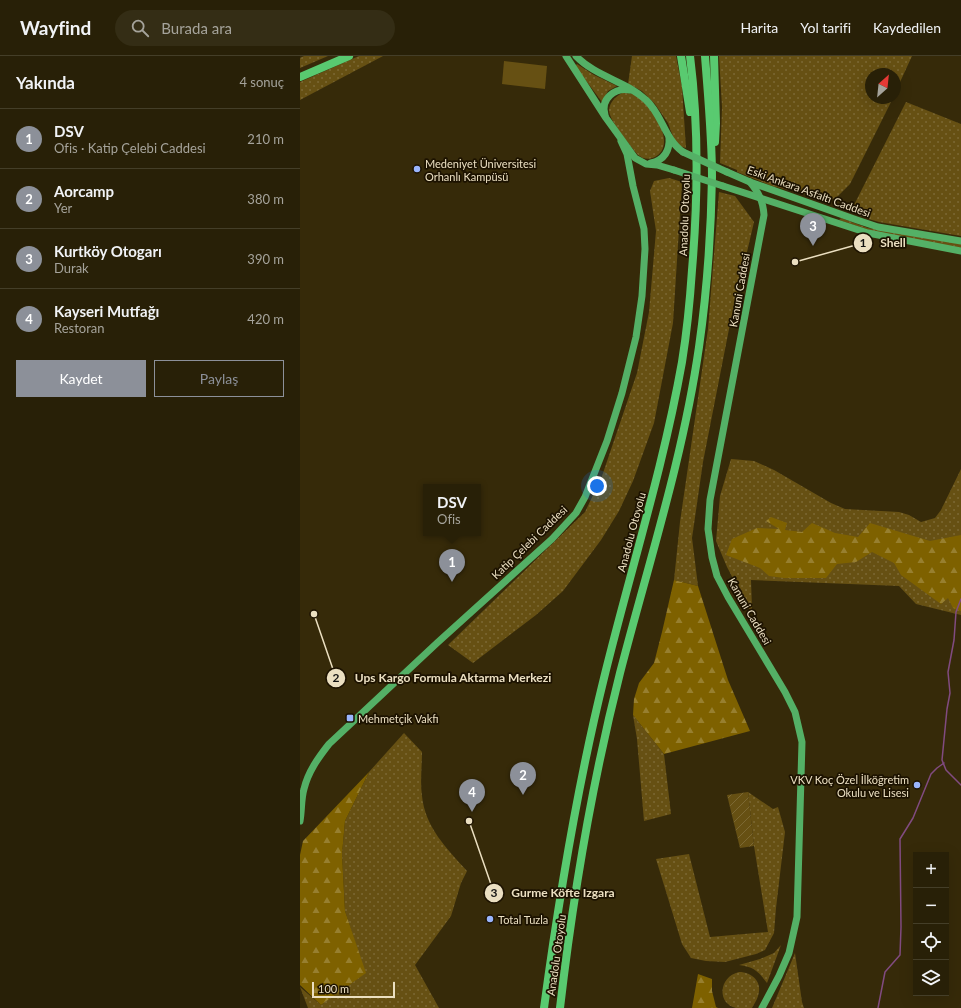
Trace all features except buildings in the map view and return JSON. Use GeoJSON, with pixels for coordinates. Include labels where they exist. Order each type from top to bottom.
{"type":"FeatureCollection","features":[{"type":"Feature","properties":{"kind":"highway"},"geometry":{"type":"LineString","coordinates":[[300,77],[348,56]]}},
{"type":"Feature","properties":{"kind":"highway"},"geometry":{"type":"LineString","coordinates":[[681,56],[696,149]]}},
{"type":"Feature","properties":{"kind":"highway","name":"Anadolu Otoyolu"},"geometry":{"type":"LineString","coordinates":[[544,1008],[554,938],[584,763],[604,676],[665,447],[682,360],[690,298],[696,224],[696,149],[690,56]]}},
{"type":"Feature","properties":{"kind":"highway","name":"Anadolu Otoyolu"},"geometry":{"type":"LineString","coordinates":[[560,1008],[564,968],[586,830],[599,766],[619,675],[690,402],[699,346],[708,271],[712,176],[705,56]]}},
{"type":"Feature","properties":{"kind":"highway"},"geometry":{"type":"LineString","coordinates":[[712,176],[716,123],[714,56]]}},
{"type":"Feature","properties":{"kind":"main road","name":"Eski Ankara Asfaltı Caddesi"},"geometry":{"type":"LineString","coordinates":[[566,56],[622,141],[635,158],[646,164],[657,165],[674,170],[762,200],[883,237],[950,249],[961,253]]}},
{"type":"Feature","properties":{"kind":"main road","name":"Eski Ankara Asfaltı Caddesi"},"geometry":{"type":"LineString","coordinates":[[576,56],[596,72],[643,97],[653,107],[673,143],[683,152],[750,182],[878,227],[961,241]]}},
{"type":"Feature","properties":{"kind":"main road"},"geometry":{"type":"LineString","coordinates":[[606,118],[604,107],[609,97],[617,90],[632,90]]}},
{"type":"Feature","properties":{"kind":"main road","name":"Eski Ankara Asfaltı Caddesi"},"geometry":{"type":"LineString","coordinates":[[646,164],[660,160],[667,152],[669,138],[666,129]]}},
{"type":"Feature","properties":{"kind":"main road","name":"Katip Çelebi Caddesi"},"geometry":{"type":"LineString","coordinates":[[300,821],[304,790],[310,772],[320,755],[329,744],[552,539],[576,513],[585,497],[607,441],[622,393],[636,337],[642,296],[645,249],[644,229],[633,186],[627,154],[622,141]]}},
{"type":"Feature","properties":{"kind":"main road"},"geometry":{"type":"LineString","coordinates":[[750,182],[756,188],[762,200]]}},
{"type":"Feature","properties":{"kind":"main road","name":"Kanuni Caddesi"},"geometry":{"type":"LineString","coordinates":[[762,200],[764,215],[710,500],[708,529],[712,557],[718,576],[728,597],[796,712],[802,742],[797,917],[789,953],[762,1008]]}},
{"type":"Feature","properties":{"kind":"main road"},"geometry":{"type":"LineString","coordinates":[[764,215],[773,207],[781,206]]}},
{"type":"Feature","properties":{"kind":"shaded area"},"geometry":{"type":"Polygon","coordinates":[[[304,56],[328,56],[300,68],[300,58],[304,56]]]}},
{"type":"Feature","properties":{"kind":"shaded area"},"geometry":{"type":"Polygon","coordinates":[[[359,56],[383,56],[300,100],[300,82],[359,56]]]}},
{"type":"Feature","properties":{"kind":"shaded area"},"geometry":{"type":"Polygon","coordinates":[[[632,56],[676,56],[682,87],[686,148],[679,146],[675,142],[668,123],[655,104],[642,91],[628,84],[632,56]]]}},
{"type":"Feature","properties":{"kind":"shaded area"},"geometry":{"type":"Polygon","coordinates":[[[719,56],[912,56],[901,80],[901,68],[865,68],[865,104],[890,104],[850,184],[836,198],[829,200],[772,186],[737,172],[737,170],[720,163],[722,107],[719,56]]]}},
{"type":"Feature","properties":{"kind":"shaded area"},"geometry":{"type":"Polygon","coordinates":[[[504,61],[547,66],[545,89],[502,84],[504,61]]]}},
{"type":"Feature","properties":{"kind":"shaded area"},"geometry":{"type":"Polygon","coordinates":[[[577,64],[594,75],[617,86],[608,91],[602,102],[575,66],[577,64]]]}},
{"type":"Feature","properties":{"kind":"shaded area"},"geometry":{"type":"Polygon","coordinates":[[[622,93],[634,94],[640,98],[654,114],[660,124],[664,143],[662,151],[651,159],[646,159],[638,155],[621,133],[610,115],[610,105],[617,96],[622,93]]]}},
{"type":"Feature","properties":{"kind":"shaded area"},"geometry":{"type":"Polygon","coordinates":[[[906,102],[961,124],[961,236],[879,222],[856,214],[853,207],[906,102]]]}},
{"type":"Feature","properties":{"kind":"shaded area"},"geometry":{"type":"Polygon","coordinates":[[[669,178],[682,182],[673,323],[654,423],[633,481],[619,511],[601,540],[563,591],[536,615],[473,663],[448,645],[585,512],[602,476],[637,373],[649,312],[656,231],[650,191],[654,181],[669,178]]]}},
{"type":"Feature","properties":{"kind":"shaded area"},"geometry":{"type":"Polygon","coordinates":[[[719,192],[735,196],[754,222],[729,329],[703,462],[692,538],[698,586],[674,580],[680,522],[708,329],[719,192]]]}},
{"type":"Feature","properties":{"kind":"shaded area"},"geometry":{"type":"Polygon","coordinates":[[[841,218],[868,228],[961,244],[961,248],[878,233],[839,220],[841,218]]]}},
{"type":"Feature","properties":{"kind":"shaded area"},"geometry":{"type":"Polygon","coordinates":[[[731,459],[754,461],[774,470],[831,503],[845,509],[899,512],[909,515],[921,522],[935,518],[941,510],[961,469],[961,615],[916,604],[899,586],[751,580],[752,609],[749,609],[727,567],[716,541],[720,496],[731,459]]]}},
{"type":"Feature","properties":{"kind":"shaded area"},"geometry":{"type":"Polygon","coordinates":[[[633,715],[664,754],[671,814],[644,821],[637,739],[633,715]]]}},
{"type":"Feature","properties":{"kind":"shaded area"},"geometry":{"type":"Polygon","coordinates":[[[404,733],[422,752],[421,791],[427,818],[438,837],[467,871],[461,883],[451,916],[415,965],[439,1008],[308,1008],[300,987],[321,1005],[365,973],[345,911],[342,854],[345,821],[369,772],[404,733]]]}},
{"type":"Feature","properties":{"kind":"shaded area"},"geometry":{"type":"Polygon","coordinates":[[[748,792],[773,809],[778,807],[785,832],[774,933],[765,950],[756,954],[725,962],[706,961],[691,958],[682,944],[656,859],[689,854],[710,937],[768,932],[754,846],[748,792]]]}},
{"type":"Feature","properties":{"kind":"shaded area"},"geometry":{"type":"Polygon","coordinates":[[[748,792],[754,846],[740,848],[727,795],[748,792]]]}},
{"type":"Feature","properties":{"kind":"shaded area"},"geometry":{"type":"Polygon","coordinates":[[[781,945],[767,983],[755,970],[739,965],[774,953],[781,945]]]}},
{"type":"Feature","properties":{"kind":"shaded area"},"geometry":{"type":"Polygon","coordinates":[[[795,953],[804,1008],[772,1008],[795,953]]]}},
{"type":"Feature","properties":{"kind":"shaded area"},"geometry":{"type":"Polygon","coordinates":[[[739,972],[744,972],[752,976],[758,982],[759,991],[752,1008],[736,1008],[730,1006],[723,996],[722,990],[727,979],[739,972]]]}},
{"type":"Feature","properties":{"kind":"green space"},"geometry":{"type":"Polygon","coordinates":[[[771,517],[787,523],[785,530],[802,532],[812,523],[835,533],[858,537],[870,523],[930,541],[961,535],[961,611],[953,608],[948,598],[941,604],[901,575],[894,563],[872,552],[856,562],[837,564],[826,578],[784,578],[769,576],[760,568],[726,555],[732,539],[757,528],[779,529],[766,521],[771,517]]]}},
{"type":"Feature","properties":{"kind":"green space"},"geometry":{"type":"Polygon","coordinates":[[[674,580],[698,586],[728,680],[750,731],[664,754],[633,715],[634,699],[639,683],[654,663],[674,580]]]}},
{"type":"Feature","properties":{"kind":"green space"},"geometry":{"type":"Polygon","coordinates":[[[369,772],[345,821],[342,854],[345,911],[366,973],[321,1005],[300,985],[300,855],[303,841],[369,772]]]}},
{"type":"Feature","properties":{"kind":"green space"},"geometry":{"type":"Polygon","coordinates":[[[698,974],[712,979],[712,991],[716,1007],[718,1008],[692,1008],[698,974]]]}},
{"type":"Feature","properties":{"kind":"waterway"},"geometry":{"type":"LineString","coordinates":[[961,599],[956,612],[954,640],[948,672],[950,693],[942,760],[946,770],[961,785]]}},
{"type":"Feature","properties":{"kind":"waterway"},"geometry":{"type":"LineString","coordinates":[[878,1008],[885,972],[900,955],[900,839],[913,818],[931,774],[944,763]]}},
{"type":"Feature","properties":{"kind":"place","name":"Medeniyet Üniversitesi Orhanlı Kampüsü"},"geometry":{"type":"Point","coordinates":[417,169]}},
{"type":"Feature","properties":{"kind":"place","name":"Kurtköy Otogarı"},"geometry":{"type":"Point","coordinates":[813,246]}},
{"type":"Feature","properties":{"kind":"place","name":"Shell"},"geometry":{"type":"Point","coordinates":[795,262]}},
{"type":"Feature","properties":{"kind":"place","name":"DSV"},"geometry":{"type":"Point","coordinates":[452,582]}},
{"type":"Feature","properties":{"kind":"place","name":"Ups Kargo Formula Aktarma Merkezi"},"geometry":{"type":"Point","coordinates":[314,614]}},
{"type":"Feature","properties":{"kind":"place","name":"Mehmetçik Vakfı"},"geometry":{"type":"Point","coordinates":[350,718]}},
{"type":"Feature","properties":{"kind":"place","name":"VKV Koç Özel İlköğretim Okulu ve Lisesi"},"geometry":{"type":"Point","coordinates":[917,785]}},
{"type":"Feature","properties":{"kind":"place","name":"Aorcamp"},"geometry":{"type":"Point","coordinates":[523,795]}},
{"type":"Feature","properties":{"kind":"place","name":"Kayseri Mutfağı"},"geometry":{"type":"Point","coordinates":[472,812]}},
{"type":"Feature","properties":{"kind":"place","name":"Gurme Köfte Izgara"},"geometry":{"type":"Point","coordinates":[469,821]}},
{"type":"Feature","properties":{"kind":"place","name":"Total Tuzla"},"geometry":{"type":"Point","coordinates":[490,919]}}]}
